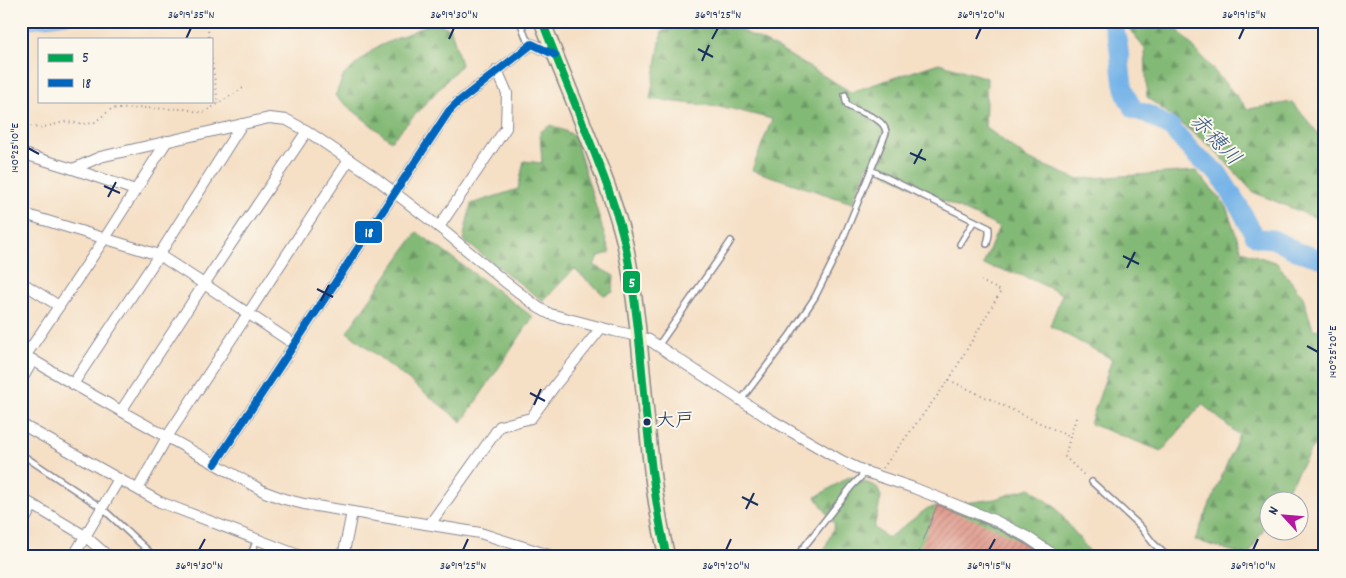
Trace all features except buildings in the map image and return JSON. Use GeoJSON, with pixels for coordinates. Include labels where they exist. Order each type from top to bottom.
{"type":"FeatureCollection","features":[{"type":"Feature","properties":{"kind":"street"},"geometry":{"type":"LineString","coordinates":[[542,21],[587,134],[617,215],[626,247],[638,336],[652,475],[667,557]]}},
{"type":"Feature","properties":{"kind":"street"},"geometry":{"type":"LineString","coordinates":[[215,464],[449,111],[497,70],[532,44],[555,55]]}},
{"type":"Feature","properties":{"kind":"street"},"geometry":{"type":"LineString","coordinates":[[440,226],[506,128],[507,93],[497,70]]}},
{"type":"Feature","properties":{"kind":"street"},"geometry":{"type":"LineString","coordinates":[[74,169],[100,157],[166,141],[269,118],[288,120],[395,192],[440,226],[538,308],[550,314],[649,340],[741,401],[842,461],[866,472],[914,488],[996,521],[1027,537],[1057,557]]}},
{"type":"Feature","properties":{"kind":"street"},"geometry":{"type":"LineString","coordinates":[[73,384],[159,255],[242,124]]}},
{"type":"Feature","properties":{"kind":"street"},"geometry":{"type":"LineString","coordinates":[[121,411],[307,131]]}},
{"type":"Feature","properties":{"kind":"street"},"geometry":{"type":"LineString","coordinates":[[21,381],[27,356],[166,141]]}},
{"type":"Feature","properties":{"kind":"street"},"geometry":{"type":"LineString","coordinates":[[21,153],[136,190]]}},
{"type":"Feature","properties":{"kind":"street"},"geometry":{"type":"LineString","coordinates":[[138,489],[167,437],[350,160]]}},
{"type":"Feature","properties":{"kind":"street"},"geometry":{"type":"LineString","coordinates":[[21,213],[159,255],[294,344]]}},
{"type":"Feature","properties":{"kind":"street"},"geometry":{"type":"LineString","coordinates":[[21,282],[59,306]]}},
{"type":"Feature","properties":{"kind":"street"},"geometry":{"type":"LineString","coordinates":[[430,524],[500,426],[531,418],[601,328]]}},
{"type":"Feature","properties":{"kind":"street"},"geometry":{"type":"LineString","coordinates":[[27,356],[265,492],[284,499],[352,512],[480,533],[539,554],[555,557]]}},
{"type":"Feature","properties":{"kind":"street"},"geometry":{"type":"LineString","coordinates":[[21,424],[160,502],[302,557]]}},
{"type":"Feature","properties":{"kind":"street"},"geometry":{"type":"LineString","coordinates":[[73,557],[119,479]]}},
{"type":"Feature","properties":{"kind":"street"},"geometry":{"type":"LineString","coordinates":[[21,498],[86,536],[108,557]]}},
{"type":"Feature","properties":{"kind":"street"},"geometry":{"type":"LineString","coordinates":[[21,526],[33,505]]}},
{"type":"Feature","properties":{"kind":"street"},"geometry":{"type":"LineString","coordinates":[[344,557],[352,512]]}},
{"type":"Feature","properties":{"kind":"lane"},"geometry":{"type":"LineString","coordinates":[[520,21],[526,38],[532,44]]}},
{"type":"Feature","properties":{"kind":"lane"},"geometry":{"type":"LineString","coordinates":[[741,401],[790,335],[815,296],[838,251],[886,132],[886,127],[881,122],[848,106],[845,95]]}},
{"type":"Feature","properties":{"kind":"lane"},"geometry":{"type":"LineString","coordinates":[[870,170],[989,228],[987,244]]}},
{"type":"Feature","properties":{"kind":"lane"},"geometry":{"type":"LineString","coordinates":[[960,244],[974,221]]}},
{"type":"Feature","properties":{"kind":"lane"},"geometry":{"type":"LineString","coordinates":[[658,346],[731,241]]}},
{"type":"Feature","properties":{"kind":"lane"},"geometry":{"type":"LineString","coordinates":[[21,454],[102,508],[155,557]]}},
{"type":"Feature","properties":{"kind":"lane"},"geometry":{"type":"LineString","coordinates":[[795,557],[852,486],[866,472]]}},
{"type":"Feature","properties":{"kind":"lane"},"geometry":{"type":"LineString","coordinates":[[1092,482],[1140,526],[1153,543],[1168,557]]}},
{"type":"Feature","properties":{"kind":"lane"},"geometry":{"type":"LineString","coordinates":[[250,557],[257,539]]}},
{"type":"Feature","properties":{"kind":"path"},"geometry":{"type":"LineString","coordinates":[[207,21],[209,38]]}},
{"type":"Feature","properties":{"kind":"path"},"geometry":{"type":"LineString","coordinates":[[212,61],[218,104]]}},
{"type":"Feature","properties":{"kind":"path"},"geometry":{"type":"LineString","coordinates":[[21,123],[40,128],[65,122],[88,124],[95,122],[114,108],[184,109],[203,113],[243,88]]}},
{"type":"Feature","properties":{"kind":"path"},"geometry":{"type":"LineString","coordinates":[[878,476],[888,460],[950,380],[1001,291],[980,281]]}},
{"type":"Feature","properties":{"kind":"path"},"geometry":{"type":"LineString","coordinates":[[950,380],[1070,437]]}},
{"type":"Feature","properties":{"kind":"path"},"geometry":{"type":"LineString","coordinates":[[1076,418],[1065,457],[1092,482]]}},
{"type":"Feature","properties":{"kind":"green space"},"geometry":{"type":"Polygon","coordinates":[[[707,21],[722,21],[777,48],[851,92],[939,63],[987,78],[985,127],[1028,159],[1077,179],[1196,171],[1225,204],[1242,251],[1277,263],[1303,297],[1313,329],[1325,331],[1325,455],[1314,445],[1287,490],[1258,490],[1258,538],[1248,556],[1195,540],[1239,435],[1202,404],[1162,451],[1090,424],[1112,359],[1050,326],[1062,294],[1024,276],[983,265],[999,227],[868,165],[852,203],[752,170],[772,119],[728,108],[650,99],[662,31],[707,21]]]}},
{"type":"Feature","properties":{"kind":"green space"},"geometry":{"type":"Polygon","coordinates":[[[1123,21],[1170,21],[1248,109],[1292,102],[1317,132],[1325,146],[1325,222],[1253,192],[1214,149],[1147,97],[1145,49],[1123,21]]]}},
{"type":"Feature","properties":{"kind":"green space"},"geometry":{"type":"Polygon","coordinates":[[[434,22],[451,29],[461,65],[391,141],[335,96],[344,75],[375,48],[434,22]]]}},
{"type":"Feature","properties":{"kind":"green space"},"geometry":{"type":"Polygon","coordinates":[[[551,125],[574,135],[610,253],[599,256],[594,265],[614,276],[613,292],[604,295],[574,269],[543,301],[463,240],[471,204],[518,189],[524,161],[542,163],[540,132],[551,125]]]}},
{"type":"Feature","properties":{"kind":"green space"},"geometry":{"type":"Polygon","coordinates":[[[417,232],[533,317],[462,422],[347,332],[417,232]]]}},
{"type":"Feature","properties":{"kind":"green space"},"geometry":{"type":"Polygon","coordinates":[[[850,476],[877,487],[881,497],[874,528],[888,538],[928,508],[995,499],[1030,488],[1054,506],[1094,557],[821,557],[835,525],[816,497],[850,476]]]}},
{"type":"Feature","properties":{"kind":"waterway","name":"赤穂川"},"geometry":{"type":"LineString","coordinates":[[21,28],[77,21]]}},
{"type":"Feature","properties":{"kind":"waterway","name":"赤穂川"},"geometry":{"type":"LineString","coordinates":[[1111,21],[1118,40],[1122,78],[1126,95],[1135,110],[1148,114],[1171,128],[1196,156],[1218,173],[1239,206],[1254,235],[1259,238],[1273,239],[1296,251],[1325,260]]}},
{"type":"Feature","properties":{"kind":"transit line","name":"5"},"geometry":{"type":"LineString","coordinates":[[542,21],[606,183],[624,238],[633,287],[653,480],[667,557]]}},
{"type":"Feature","properties":{"kind":"transit line","name":"18"},"geometry":{"type":"LineString","coordinates":[[215,464],[449,111],[532,44],[555,55]]}},
{"type":"Feature","properties":{"kind":"place","name":"大戸"},"geometry":{"type":"Point","coordinates":[647,422]}}]}
